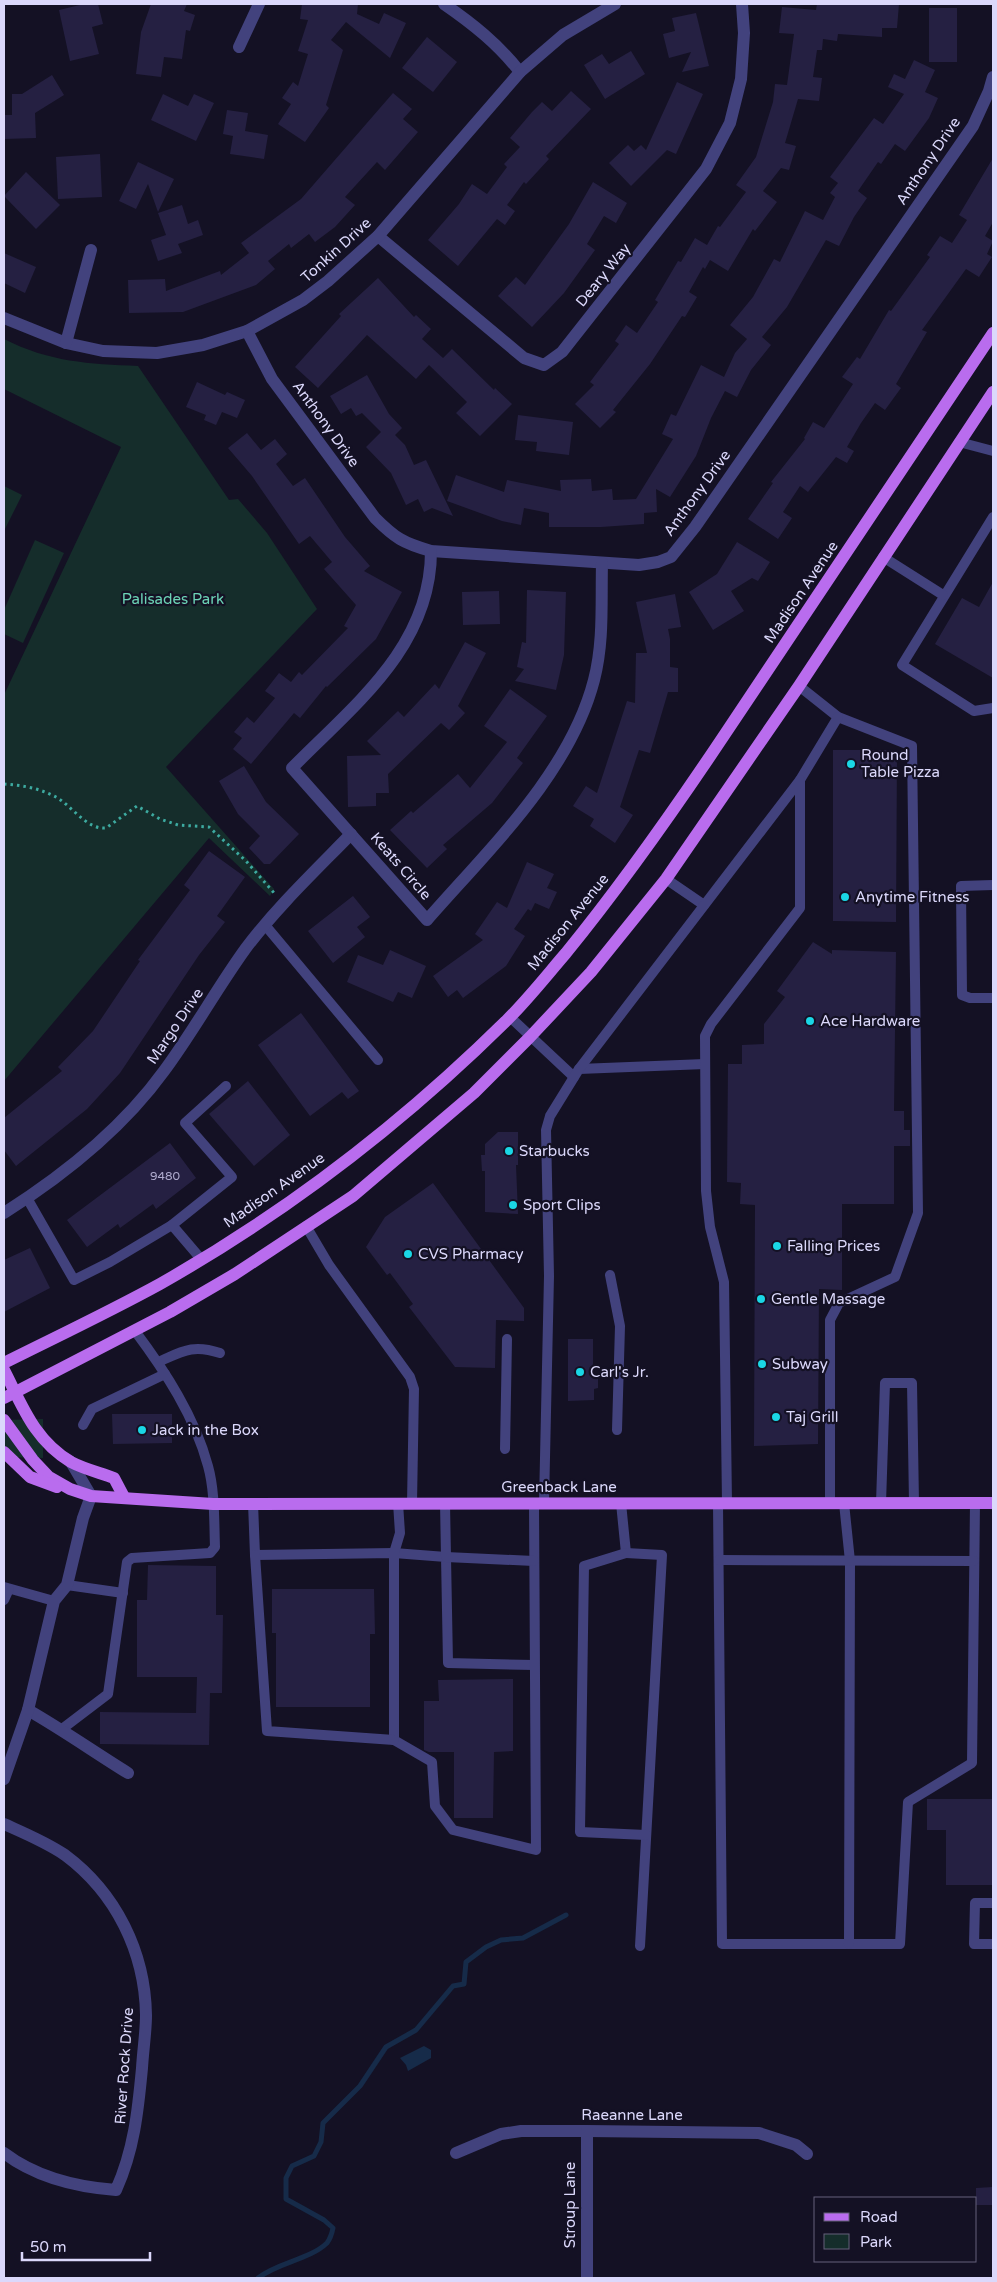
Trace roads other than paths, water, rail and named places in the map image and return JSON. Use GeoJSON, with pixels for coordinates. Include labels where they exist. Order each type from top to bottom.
{"type":"FeatureCollection","features":[{"type":"Feature","properties":{"kind":"main road","name":"Madison Avenue"},"geometry":{"type":"LineString","coordinates":[[4,1364],[157,1285],[201,1259],[327,1174],[436,1086],[510,1017],[601,910],[653,839],[993,333]]}},
{"type":"Feature","properties":{"kind":"main road"},"geometry":{"type":"LineString","coordinates":[[10,1395],[135,1331],[235,1274],[353,1196],[413,1147],[474,1093],[530,1037],[591,972],[666,879],[799,686],[993,392]]}},
{"type":"Feature","properties":{"kind":"main road"},"geometry":{"type":"LineString","coordinates":[[4,1370],[10,1395],[47,1443],[72,1462],[114,1478],[124,1497]]}},
{"type":"Feature","properties":{"kind":"main road","name":"Greenback Lane"},"geometry":{"type":"LineString","coordinates":[[4,1420],[32,1460],[49,1477],[70,1489],[91,1496],[213,1504],[993,1503]]}},
{"type":"Feature","properties":{"kind":"main road"},"geometry":{"type":"LineString","coordinates":[[4,1452],[30,1477],[56,1487],[70,1489]]}},
{"type":"Feature","properties":{"kind":"street"},"geometry":{"type":"LineString","coordinates":[[239,47],[259,4]]}},
{"type":"Feature","properties":{"kind":"street"},"geometry":{"type":"LineString","coordinates":[[444,4],[478,28],[504,51],[520,72]]}},
{"type":"Feature","properties":{"kind":"street","name":"Tonkin Drive"},"geometry":{"type":"LineString","coordinates":[[4,318],[66,343],[103,351],[157,353],[203,345],[247,331],[303,300],[378,236],[520,72],[562,35],[615,4]]}},
{"type":"Feature","properties":{"kind":"street","name":"Deary Way"},"geometry":{"type":"LineString","coordinates":[[378,236],[524,358],[544,365],[562,352],[706,169],[730,123],[741,80],[744,33],[742,4]]}},
{"type":"Feature","properties":{"kind":"street","name":"Anthony Drive"},"geometry":{"type":"LineString","coordinates":[[247,331],[272,379],[375,518],[393,536],[407,544],[431,551],[639,565],[658,562],[671,557],[689,534],[973,126],[989,92],[993,78]]}},
{"type":"Feature","properties":{"kind":"street"},"geometry":{"type":"LineString","coordinates":[[66,343],[91,250]]}},
{"type":"Feature","properties":{"kind":"street","name":"Keats Circle"},"geometry":{"type":"LineString","coordinates":[[431,551],[431,563],[423,603],[414,628],[401,652],[385,674],[292,768],[426,920],[511,824],[546,777],[570,740],[587,704],[599,653],[602,563]]}},
{"type":"Feature","properties":{"kind":"street","name":"Margo Drive"},"geometry":{"type":"LineString","coordinates":[[4,1214],[62,1174],[106,1136],[137,1105],[164,1071],[246,948],[284,904],[351,834]]}},
{"type":"Feature","properties":{"kind":"street"},"geometry":{"type":"LineString","coordinates":[[4,1779],[28,1710],[54,1601],[67,1585],[83,1518],[91,1496],[72,1462]]}},
{"type":"Feature","properties":{"kind":"street"},"geometry":{"type":"LineString","coordinates":[[28,1710],[62,1729],[83,1745],[128,1773]]}},
{"type":"Feature","properties":{"kind":"street","name":"River Rock Drive"},"geometry":{"type":"LineString","coordinates":[[4,1824],[64,1855],[85,1872],[103,1891],[119,1914],[131,1938],[139,1963],[144,1989],[146,2016],[138,2117],[126,2168],[116,2190],[86,2187],[59,2181],[34,2171],[4,2153]]}},
{"type":"Feature","properties":{"kind":"street","name":"Raeanne Lane"},"geometry":{"type":"LineString","coordinates":[[456,2153],[500,2134],[521,2131],[587,2131],[759,2133],[796,2145],[807,2154]]}},
{"type":"Feature","properties":{"kind":"street","name":"Stroup Lane"},"geometry":{"type":"LineString","coordinates":[[586,2278],[587,2131]]}},
{"type":"Feature","properties":{"kind":"lane"},"geometry":{"type":"LineString","coordinates":[[959,442],[993,451]]}},
{"type":"Feature","properties":{"kind":"lane"},"geometry":{"type":"LineString","coordinates":[[993,516],[902,665],[974,711],[993,708]]}},
{"type":"Feature","properties":{"kind":"lane"},"geometry":{"type":"LineString","coordinates":[[883,557],[943,595]]}},
{"type":"Feature","properties":{"kind":"lane"},"geometry":{"type":"LineString","coordinates":[[799,686],[838,717],[912,746],[918,1213],[895,1277],[839,1303],[830,1320],[830,1503]]}},
{"type":"Feature","properties":{"kind":"lane"},"geometry":{"type":"LineString","coordinates":[[253,1503],[267,1731],[394,1740],[432,1762],[435,1806],[453,1830],[536,1850],[534,1561],[539,1503],[549,1276],[546,1130],[550,1116],[576,1073],[800,780],[838,717]]}},
{"type":"Feature","properties":{"kind":"lane"},"geometry":{"type":"LineString","coordinates":[[800,780],[800,908],[710,1024],[705,1036],[706,1191],[710,1227],[724,1282],[723,1503],[719,1560],[722,1944],[900,1944],[908,1802],[972,1763],[974,1503]]}},
{"type":"Feature","properties":{"kind":"lane"},"geometry":{"type":"LineString","coordinates":[[666,879],[704,905]]}},
{"type":"Feature","properties":{"kind":"lane"},"geometry":{"type":"LineString","coordinates":[[993,885],[961,886],[962,995],[970,998],[993,998]]}},
{"type":"Feature","properties":{"kind":"lane"},"geometry":{"type":"LineString","coordinates":[[265,925],[378,1060]]}},
{"type":"Feature","properties":{"kind":"lane"},"geometry":{"type":"LineString","coordinates":[[510,1017],[530,1037],[576,1073],[705,1064]]}},
{"type":"Feature","properties":{"kind":"lane"},"geometry":{"type":"LineString","coordinates":[[27,1198],[74,1280],[110,1262],[172,1225],[232,1177],[186,1123],[226,1086]]}},
{"type":"Feature","properties":{"kind":"lane"},"geometry":{"type":"LineString","coordinates":[[172,1225],[201,1259]]}},
{"type":"Feature","properties":{"kind":"lane"},"geometry":{"type":"LineString","coordinates":[[306,1226],[329,1265],[410,1377],[414,1389],[412,1503]]}},
{"type":"Feature","properties":{"kind":"lane"},"geometry":{"type":"LineString","coordinates":[[610,1275],[620,1326],[617,1430]]}},
{"type":"Feature","properties":{"kind":"lane"},"geometry":{"type":"LineString","coordinates":[[62,1729],[108,1694],[127,1562],[132,1558],[210,1553],[215,1547],[213,1504],[208,1468],[196,1430],[158,1362],[135,1331]]}},
{"type":"Feature","properties":{"kind":"lane"},"geometry":{"type":"LineString","coordinates":[[505,1449],[507,1339]]}},
{"type":"Feature","properties":{"kind":"lane"},"geometry":{"type":"LineString","coordinates":[[158,1362],[190,1348],[204,1348],[220,1353]]}},
{"type":"Feature","properties":{"kind":"lane"},"geometry":{"type":"LineString","coordinates":[[83,1425],[92,1409],[165,1374]]}},
{"type":"Feature","properties":{"kind":"lane"},"geometry":{"type":"LineString","coordinates":[[881,1503],[885,1383],[912,1383],[914,1503]]}},
{"type":"Feature","properties":{"kind":"lane"},"geometry":{"type":"LineString","coordinates":[[394,1740],[394,1553],[400,1533],[398,1503]]}},
{"type":"Feature","properties":{"kind":"lane"},"geometry":{"type":"LineString","coordinates":[[445,1503],[448,1663],[534,1665]]}},
{"type":"Feature","properties":{"kind":"lane"},"geometry":{"type":"LineString","coordinates":[[621,1503],[626,1553]]}},
{"type":"Feature","properties":{"kind":"lane"},"geometry":{"type":"LineString","coordinates":[[844,1503],[850,1561],[849,1944]]}},
{"type":"Feature","properties":{"kind":"lane"},"geometry":{"type":"LineString","coordinates":[[255,1555],[394,1553],[534,1561]]}},
{"type":"Feature","properties":{"kind":"lane"},"geometry":{"type":"LineString","coordinates":[[640,1946],[662,1555],[626,1553],[584,1566],[580,1832],[646,1834]]}},
{"type":"Feature","properties":{"kind":"lane"},"geometry":{"type":"LineString","coordinates":[[719,1560],[974,1561]]}},
{"type":"Feature","properties":{"kind":"lane"},"geometry":{"type":"LineString","coordinates":[[67,1585],[123,1593]]}},
{"type":"Feature","properties":{"kind":"lane"},"geometry":{"type":"LineString","coordinates":[[4,1600],[6,1588],[54,1601]]}},
{"type":"Feature","properties":{"kind":"lane"},"geometry":{"type":"LineString","coordinates":[[993,1903],[975,1903],[974,1944],[993,1944]]}},
{"type":"Feature","properties":{"kind":"water"},"geometry":{"type":"Polygon","coordinates":[[[424,2046],[431,2050],[431,2058],[408,2071],[400,2058],[424,2046]]]}},
{"type":"Feature","properties":{"kind":"waterway"},"geometry":{"type":"LineString","coordinates":[[258,2278],[275,2268],[320,2249],[329,2240],[333,2228],[324,2220],[286,2199],[286,2178],[292,2166],[314,2156],[321,2142],[323,2123],[360,2086],[386,2047],[416,2030],[453,1986],[464,1984],[466,1962],[486,1947],[501,1940],[523,1938],[566,1915]]}},
{"type":"Feature","properties":{"kind":"place","name":"Round Table Pizza"},"geometry":{"type":"Point","coordinates":[851,764]}},
{"type":"Feature","properties":{"kind":"place","name":"Anytime Fitness"},"geometry":{"type":"Point","coordinates":[845,897]}},
{"type":"Feature","properties":{"kind":"place","name":"Ace Hardware"},"geometry":{"type":"Point","coordinates":[810,1021]}},
{"type":"Feature","properties":{"kind":"place","name":"Starbucks"},"geometry":{"type":"Point","coordinates":[509,1151]}},
{"type":"Feature","properties":{"kind":"place","name":"Sport Clips"},"geometry":{"type":"Point","coordinates":[513,1205]}},
{"type":"Feature","properties":{"kind":"place","name":"Falling Prices"},"geometry":{"type":"Point","coordinates":[777,1246]}},
{"type":"Feature","properties":{"kind":"place","name":"CVS Pharmacy"},"geometry":{"type":"Point","coordinates":[408,1254]}},
{"type":"Feature","properties":{"kind":"place","name":"Gentle Massage"},"geometry":{"type":"Point","coordinates":[761,1299]}},
{"type":"Feature","properties":{"kind":"place","name":"Subway"},"geometry":{"type":"Point","coordinates":[762,1364]}},
{"type":"Feature","properties":{"kind":"place","name":"Carl's Jr."},"geometry":{"type":"Point","coordinates":[580,1372]}},
{"type":"Feature","properties":{"kind":"place","name":"Taj Grill"},"geometry":{"type":"Point","coordinates":[776,1417]}},
{"type":"Feature","properties":{"kind":"place","name":"Jack in the Box"},"geometry":{"type":"Point","coordinates":[142,1430]}},
{"type":"Feature","properties":{"kind":"park label","name":"Palisades Park"},"geometry":{"type":"Point","coordinates":[173,599]}}]}
